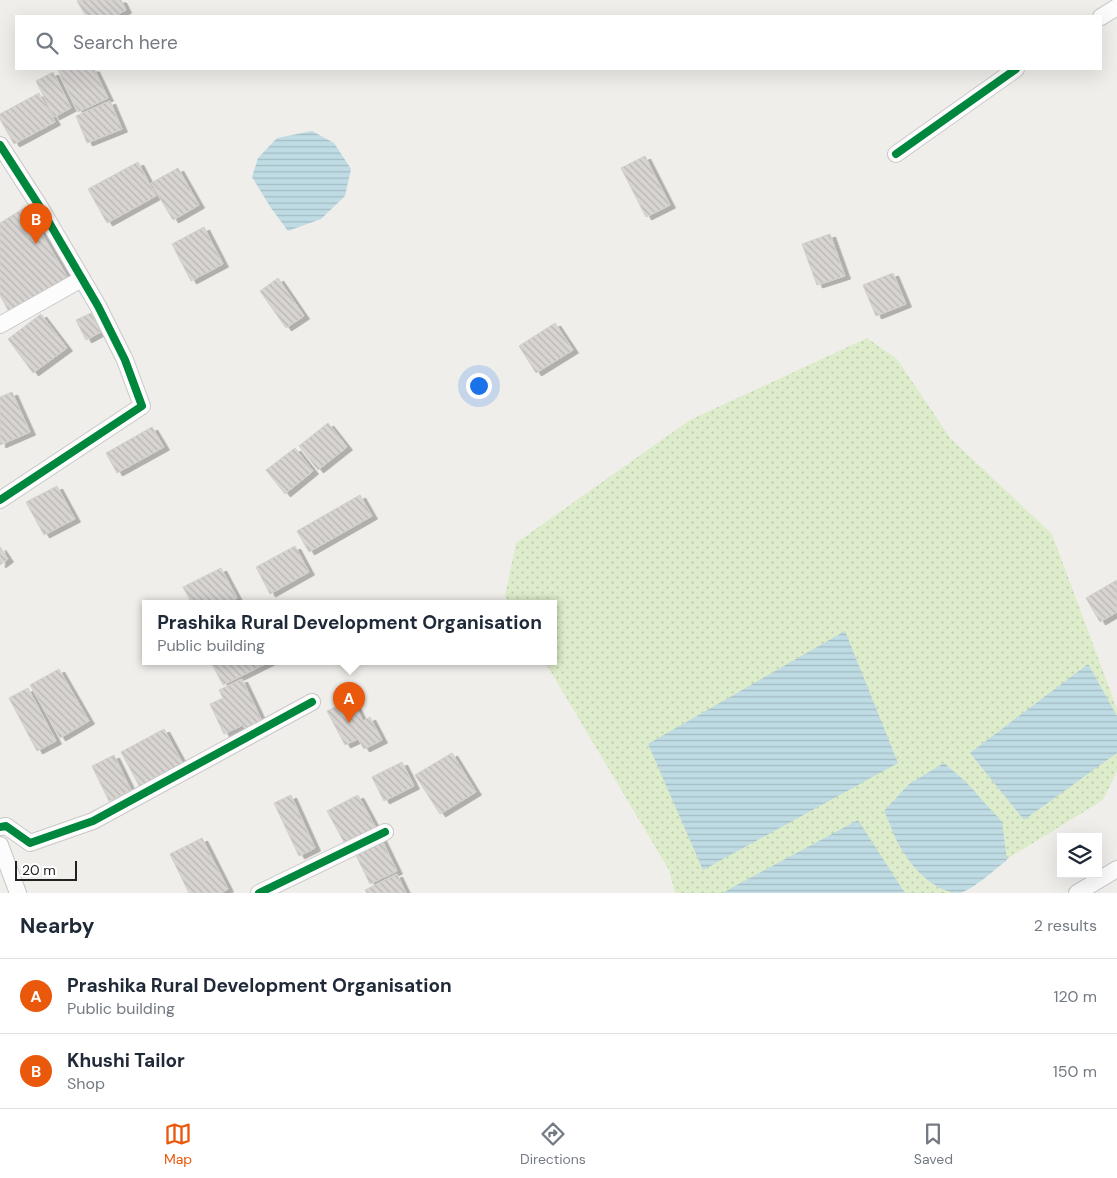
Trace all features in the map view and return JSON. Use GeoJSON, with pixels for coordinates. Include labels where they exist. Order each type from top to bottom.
{"type":"FeatureCollection","features":[{"type":"Feature","properties":{"kind":"street"},"geometry":{"type":"LineString","coordinates":[[1102,15],[1117,7]]}},
{"type":"Feature","properties":{"kind":"street"},"geometry":{"type":"LineString","coordinates":[[896,154],[1015,70]]}},
{"type":"Feature","properties":{"kind":"street"},"geometry":{"type":"LineString","coordinates":[[0,145],[40,207],[98,306],[125,360],[142,406],[0,500]]}},
{"type":"Feature","properties":{"kind":"street"},"geometry":{"type":"LineString","coordinates":[[0,325],[78,281]]}},
{"type":"Feature","properties":{"kind":"street"},"geometry":{"type":"LineString","coordinates":[[0,827],[6,826],[30,843],[93,821],[312,702]]}},
{"type":"Feature","properties":{"kind":"street"},"geometry":{"type":"LineString","coordinates":[[259,893],[385,832]]}},
{"type":"Feature","properties":{"kind":"street"},"geometry":{"type":"LineString","coordinates":[[0,845],[18,893]]}},
{"type":"Feature","properties":{"kind":"street"},"geometry":{"type":"LineString","coordinates":[[1077,893],[1117,869]]}},
{"type":"Feature","properties":{"kind":"green space"},"geometry":{"type":"Polygon","coordinates":[[[867,338],[897,359],[951,439],[1052,534],[1117,709],[1117,771],[1103,800],[952,893],[675,893],[669,870],[547,665],[557,665],[557,600],[508,600],[505,596],[516,543],[690,420],[867,338]]]}},
{"type":"Feature","properties":{"kind":"water"},"geometry":{"type":"Polygon","coordinates":[[[312,131],[334,143],[351,169],[345,196],[321,219],[288,231],[252,177],[258,158],[277,138],[312,131]]]}},
{"type":"Feature","properties":{"kind":"water"},"geometry":{"type":"Polygon","coordinates":[[[845,631],[898,763],[703,870],[648,744],[845,631]]]}},
{"type":"Feature","properties":{"kind":"water"},"geometry":{"type":"Polygon","coordinates":[[[1088,664],[1117,716],[1117,753],[1024,820],[970,753],[1088,664]]]}},
{"type":"Feature","properties":{"kind":"water"},"geometry":{"type":"Polygon","coordinates":[[[944,763],[966,782],[1002,822],[1007,860],[978,883],[960,893],[951,892],[935,885],[920,873],[908,860],[898,843],[884,811],[909,784],[944,763]]]}},
{"type":"Feature","properties":{"kind":"water"},"geometry":{"type":"Polygon","coordinates":[[[858,820],[905,893],[723,893],[733,887],[858,820]]]}},
{"type":"Feature","properties":{"kind":"building"},"geometry":{"type":"Polygon","coordinates":[[[121,0],[126,10],[117,15],[85,15],[77,1],[121,0]]]}},
{"type":"Feature","properties":{"kind":"building"},"geometry":{"type":"Polygon","coordinates":[[[58,70],[94,70],[108,98],[78,112],[58,70]]]}},
{"type":"Feature","properties":{"kind":"building"},"geometry":{"type":"Polygon","coordinates":[[[53,72],[71,108],[54,117],[36,81],[53,72]]]}},
{"type":"Feature","properties":{"kind":"building"},"geometry":{"type":"Polygon","coordinates":[[[39,93],[55,122],[14,144],[0,119],[0,114],[39,93]]]}},
{"type":"Feature","properties":{"kind":"building"},"geometry":{"type":"Polygon","coordinates":[[[110,101],[122,129],[87,143],[76,116],[110,101]]]}},
{"type":"Feature","properties":{"kind":"building"},"geometry":{"type":"Polygon","coordinates":[[[645,156],[670,205],[646,217],[621,168],[645,156]]]}},
{"type":"Feature","properties":{"kind":"building"},"geometry":{"type":"Polygon","coordinates":[[[138,162],[156,196],[107,223],[88,189],[138,162]]]}},
{"type":"Feature","properties":{"kind":"building"},"geometry":{"type":"Polygon","coordinates":[[[178,168],[199,205],[173,220],[151,183],[178,168]]]}},
{"type":"Feature","properties":{"kind":"building"},"geometry":{"type":"Polygon","coordinates":[[[26,207],[68,278],[9,312],[0,295],[0,223],[26,207]]]}},
{"type":"Feature","properties":{"kind":"building"},"geometry":{"type":"Polygon","coordinates":[[[204,227],[223,264],[191,281],[172,244],[204,227]]]}},
{"type":"Feature","properties":{"kind":"building"},"geometry":{"type":"Polygon","coordinates":[[[830,234],[845,276],[817,285],[802,244],[830,234]]]}},
{"type":"Feature","properties":{"kind":"building"},"geometry":{"type":"Polygon","coordinates":[[[893,273],[906,304],[876,316],[863,285],[893,273]]]}},
{"type":"Feature","properties":{"kind":"building"},"geometry":{"type":"Polygon","coordinates":[[[278,278],[304,316],[286,328],[260,291],[278,278]]]}},
{"type":"Feature","properties":{"kind":"building"},"geometry":{"type":"Polygon","coordinates":[[[91,313],[101,332],[86,340],[76,320],[91,313]]]}},
{"type":"Feature","properties":{"kind":"building"},"geometry":{"type":"Polygon","coordinates":[[[41,314],[67,348],[33,373],[8,339],[41,314]]]}},
{"type":"Feature","properties":{"kind":"building"},"geometry":{"type":"Polygon","coordinates":[[[555,323],[573,350],[536,373],[519,346],[555,323]]]}},
{"type":"Feature","properties":{"kind":"building"},"geometry":{"type":"Polygon","coordinates":[[[12,392],[30,432],[0,445],[0,397],[12,392]]]}},
{"type":"Feature","properties":{"kind":"building"},"geometry":{"type":"Polygon","coordinates":[[[328,423],[347,447],[318,470],[299,446],[328,423]]]}},
{"type":"Feature","properties":{"kind":"building"},"geometry":{"type":"Polygon","coordinates":[[[152,427],[164,447],[117,473],[106,453],[152,427]]]}},
{"type":"Feature","properties":{"kind":"building"},"geometry":{"type":"Polygon","coordinates":[[[295,448],[313,471],[285,494],[266,470],[295,448]]]}},
{"type":"Feature","properties":{"kind":"building"},"geometry":{"type":"Polygon","coordinates":[[[57,486],[75,519],[44,535],[26,502],[57,486]]]}},
{"type":"Feature","properties":{"kind":"building"},"geometry":{"type":"Polygon","coordinates":[[[360,495],[372,516],[309,552],[297,531],[360,495]]]}},
{"type":"Feature","properties":{"kind":"building"},"geometry":{"type":"Polygon","coordinates":[[[295,546],[309,572],[270,594],[256,567],[295,546]]]}},
{"type":"Feature","properties":{"kind":"building"},"geometry":{"type":"Polygon","coordinates":[[[0,547],[8,559],[0,565],[0,547]]]}},
{"type":"Feature","properties":{"kind":"building"},"geometry":{"type":"Polygon","coordinates":[[[221,568],[237,598],[233,600],[190,600],[183,587],[221,568]]]}},
{"type":"Feature","properties":{"kind":"building"},"geometry":{"type":"Polygon","coordinates":[[[1117,580],[1117,612],[1100,622],[1086,598],[1117,580]]]}},
{"type":"Feature","properties":{"kind":"building"},"geometry":{"type":"Polygon","coordinates":[[[213,665],[263,665],[223,685],[213,665]]]}},
{"type":"Feature","properties":{"kind":"building"},"geometry":{"type":"Polygon","coordinates":[[[59,669],[89,721],[60,738],[30,685],[59,669]]]}},
{"type":"Feature","properties":{"kind":"building"},"geometry":{"type":"Polygon","coordinates":[[[242,679],[263,723],[246,732],[243,725],[224,734],[210,704],[223,698],[219,690],[242,679]]]}},
{"type":"Feature","properties":{"kind":"building"},"geometry":{"type":"Polygon","coordinates":[[[28,688],[56,741],[37,751],[9,698],[28,688]]]}},
{"type":"Feature","properties":{"kind":"building"},"geometry":{"type":"Polygon","coordinates":[[[352,699],[363,721],[370,717],[382,740],[364,749],[358,739],[345,745],[327,711],[352,699]]]}},
{"type":"Feature","properties":{"kind":"building"},"geometry":{"type":"Polygon","coordinates":[[[164,729],[183,764],[140,787],[121,752],[164,729]]]}},
{"type":"Feature","properties":{"kind":"building"},"geometry":{"type":"Polygon","coordinates":[[[452,753],[476,792],[440,814],[415,775],[452,753]]]}},
{"type":"Feature","properties":{"kind":"building"},"geometry":{"type":"Polygon","coordinates":[[[114,755],[131,790],[109,801],[92,766],[114,755]]]}},
{"type":"Feature","properties":{"kind":"building"},"geometry":{"type":"Polygon","coordinates":[[[402,762],[414,786],[384,801],[372,777],[402,762]]]}},
{"type":"Feature","properties":{"kind":"building"},"geometry":{"type":"Polygon","coordinates":[[[291,795],[315,848],[299,856],[274,803],[291,795]]]}},
{"type":"Feature","properties":{"kind":"building"},"geometry":{"type":"Polygon","coordinates":[[[358,795],[376,828],[345,844],[327,811],[358,795]]]}},
{"type":"Feature","properties":{"kind":"building"},"geometry":{"type":"Polygon","coordinates":[[[202,838],[228,889],[221,893],[189,893],[170,854],[202,838]]]}},
{"type":"Feature","properties":{"kind":"building"},"geometry":{"type":"Polygon","coordinates":[[[381,838],[397,871],[370,884],[354,851],[381,838]]]}},
{"type":"Feature","properties":{"kind":"building"},"geometry":{"type":"Polygon","coordinates":[[[397,874],[406,893],[367,893],[365,890],[397,874]]]}},
{"type":"Feature","properties":{"kind":"cycle path"},"geometry":{"type":"LineString","coordinates":[[896,154],[1015,70]]}},
{"type":"Feature","properties":{"kind":"cycle path"},"geometry":{"type":"LineString","coordinates":[[0,145],[40,207],[98,306],[125,360],[142,406],[0,500]]}},
{"type":"Feature","properties":{"kind":"cycle path"},"geometry":{"type":"LineString","coordinates":[[0,827],[6,826],[30,843],[93,821],[312,702]]}},
{"type":"Feature","properties":{"kind":"cycle path"},"geometry":{"type":"LineString","coordinates":[[259,893],[385,832]]}},
{"type":"Feature","properties":{"kind":"place","name":"Khushi Tailor"},"geometry":{"type":"Point","coordinates":[36,244]}},
{"type":"Feature","properties":{"kind":"place","name":"Prashika Rural Development Organisation"},"geometry":{"type":"Point","coordinates":[349,723]}}]}
